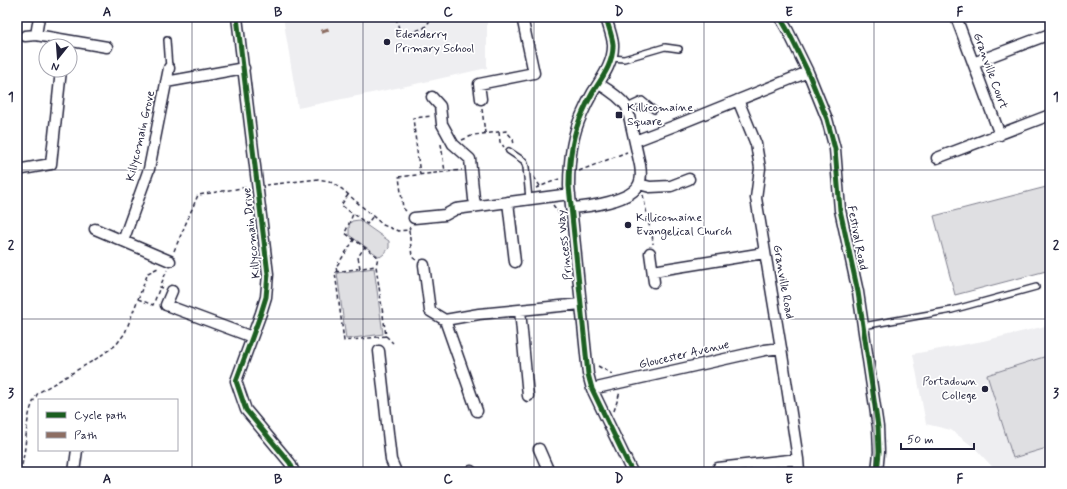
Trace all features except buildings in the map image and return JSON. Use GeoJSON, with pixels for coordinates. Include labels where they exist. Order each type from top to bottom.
{"type":"FeatureCollection","features":[{"type":"Feature","properties":{"kind":"street"},"geometry":{"type":"LineString","coordinates":[[36,35],[39,17]]}},
{"type":"Feature","properties":{"kind":"street","name":"Killycomain Drive"},"geometry":{"type":"LineString","coordinates":[[237,17],[268,274],[266,297],[262,313],[236,381],[246,410],[290,463],[294,472]]}},
{"type":"Feature","properties":{"kind":"street"},"geometry":{"type":"LineString","coordinates":[[481,99],[479,84],[534,73],[522,17]]}},
{"type":"Feature","properties":{"kind":"street","name":"Princess Way"},"geometry":{"type":"LineString","coordinates":[[606,17],[613,44],[611,58],[604,77],[594,91],[581,115],[575,131],[571,147],[569,175],[570,194],[588,374],[592,389],[632,472]]}},
{"type":"Feature","properties":{"kind":"street","name":"Festival Road"},"geometry":{"type":"LineString","coordinates":[[780,17],[808,72],[827,119],[835,149],[840,210],[858,292],[878,427],[879,452],[877,472]]}},
{"type":"Feature","properties":{"kind":"street","name":"Granville Court"},"geometry":{"type":"LineString","coordinates":[[956,17],[1000,135]]}},
{"type":"Feature","properties":{"kind":"street"},"geometry":{"type":"LineString","coordinates":[[973,62],[1050,34]]}},
{"type":"Feature","properties":{"kind":"street"},"geometry":{"type":"LineString","coordinates":[[25,36],[36,35],[46,38]]}},
{"type":"Feature","properties":{"kind":"street"},"geometry":{"type":"LineString","coordinates":[[78,44],[107,47]]}},
{"type":"Feature","properties":{"kind":"street","name":"Killycomain Grove"},"geometry":{"type":"LineString","coordinates":[[123,241],[150,169],[169,68]]}},
{"type":"Feature","properties":{"kind":"street","name":"Killycomain Grove"},"geometry":{"type":"LineString","coordinates":[[166,82],[244,68]]}},
{"type":"Feature","properties":{"kind":"street"},"geometry":{"type":"LineString","coordinates":[[636,144],[674,126],[808,72]]}},
{"type":"Feature","properties":{"kind":"street"},"geometry":{"type":"LineString","coordinates":[[17,170],[51,164],[60,78]]}},
{"type":"Feature","properties":{"kind":"street"},"geometry":{"type":"LineString","coordinates":[[571,208],[590,207],[627,196],[637,187],[641,175],[636,144],[627,107],[622,100],[599,84]]}},
{"type":"Feature","properties":{"kind":"street"},"geometry":{"type":"LineString","coordinates":[[432,97],[440,106],[442,124],[453,144],[470,159],[476,206]]}},
{"type":"Feature","properties":{"kind":"street","name":"Granville Road"},"geometry":{"type":"LineString","coordinates":[[738,100],[756,144],[760,168],[756,198],[781,348],[799,472]]}},
{"type":"Feature","properties":{"kind":"street"},"geometry":{"type":"LineString","coordinates":[[937,158],[1050,115]]}},
{"type":"Feature","properties":{"kind":"street"},"geometry":{"type":"LineString","coordinates":[[637,187],[671,186],[689,179]]}},
{"type":"Feature","properties":{"kind":"street"},"geometry":{"type":"LineString","coordinates":[[414,218],[446,215],[456,209],[508,202],[529,195],[570,194]]}},
{"type":"Feature","properties":{"kind":"street"},"geometry":{"type":"LineString","coordinates":[[508,202],[515,262]]}},
{"type":"Feature","properties":{"kind":"street"},"geometry":{"type":"LineString","coordinates":[[95,229],[170,261]]}},
{"type":"Feature","properties":{"kind":"street"},"geometry":{"type":"LineString","coordinates":[[650,253],[654,282]]}},
{"type":"Feature","properties":{"kind":"street"},"geometry":{"type":"LineString","coordinates":[[652,271],[764,253]]}},
{"type":"Feature","properties":{"kind":"street"},"geometry":{"type":"LineString","coordinates":[[424,265],[430,311],[445,320],[477,411]]}},
{"type":"Feature","properties":{"kind":"street"},"geometry":{"type":"LineString","coordinates":[[172,291],[166,305],[252,338]]}},
{"type":"Feature","properties":{"kind":"street"},"geometry":{"type":"LineString","coordinates":[[445,320],[479,314],[581,304]]}},
{"type":"Feature","properties":{"kind":"street"},"geometry":{"type":"LineString","coordinates":[[520,310],[528,396]]}},
{"type":"Feature","properties":{"kind":"street","name":"Gloucester Avenue"},"geometry":{"type":"LineString","coordinates":[[592,389],[765,350],[781,348]]}},
{"type":"Feature","properties":{"kind":"street"},"geometry":{"type":"LineString","coordinates":[[379,351],[391,460],[396,472]]}},
{"type":"Feature","properties":{"kind":"street"},"geometry":{"type":"LineString","coordinates":[[539,449],[549,472]]}},
{"type":"Feature","properties":{"kind":"street"},"geometry":{"type":"LineString","coordinates":[[74,472],[77,451]]}},
{"type":"Feature","properties":{"kind":"street"},"geometry":{"type":"LineString","coordinates":[[718,468],[798,459]]}},
{"type":"Feature","properties":{"kind":"lane"},"geometry":{"type":"LineString","coordinates":[[167,40],[169,68]]}},
{"type":"Feature","properties":{"kind":"lane"},"geometry":{"type":"LineString","coordinates":[[611,58],[624,59],[664,47],[679,49]]}},
{"type":"Feature","properties":{"kind":"lane"},"geometry":{"type":"LineString","coordinates":[[627,107],[642,100],[654,110]]}},
{"type":"Feature","properties":{"kind":"lane"},"geometry":{"type":"LineString","coordinates":[[508,151],[524,161],[529,195]]}},
{"type":"Feature","properties":{"kind":"lane"},"geometry":{"type":"LineString","coordinates":[[863,326],[952,310],[1036,287]]}},
{"type":"Feature","properties":{"kind":"path"},"geometry":{"type":"LineString","coordinates":[[396,18],[401,36],[424,28],[433,17]]}},
{"type":"Feature","properties":{"kind":"path"},"geometry":{"type":"LineString","coordinates":[[481,99],[485,133]]}},
{"type":"Feature","properties":{"kind":"path"},"geometry":{"type":"LineString","coordinates":[[420,175],[413,118],[441,114]]}},
{"type":"Feature","properties":{"kind":"path"},"geometry":{"type":"LineString","coordinates":[[453,144],[474,135],[506,131],[514,139],[515,155]]}},
{"type":"Feature","properties":{"kind":"path"},"geometry":{"type":"LineString","coordinates":[[499,132],[500,142],[508,151]]}},
{"type":"Feature","properties":{"kind":"path"},"geometry":{"type":"LineString","coordinates":[[441,142],[445,172]]}},
{"type":"Feature","properties":{"kind":"path"},"geometry":{"type":"LineString","coordinates":[[529,195],[636,144]]}},
{"type":"Feature","properties":{"kind":"path"},"geometry":{"type":"LineString","coordinates":[[424,265],[412,257],[409,230],[414,218],[403,208],[399,177],[471,169]]}},
{"type":"Feature","properties":{"kind":"path"},"geometry":{"type":"LineString","coordinates":[[138,299],[153,305],[198,195],[318,179],[329,181],[342,189],[383,225],[398,231],[409,230]]}},
{"type":"Feature","properties":{"kind":"path"},"geometry":{"type":"LineString","coordinates":[[637,187],[643,196],[650,230],[652,232],[654,247],[650,253]]}},
{"type":"Feature","properties":{"kind":"path"},"geometry":{"type":"LineString","coordinates":[[349,194],[341,205],[367,224],[373,216]]}},
{"type":"Feature","properties":{"kind":"path"},"geometry":{"type":"LineString","coordinates":[[353,214],[345,233],[378,257],[376,266],[386,336],[393,343]]}},
{"type":"Feature","properties":{"kind":"path"},"geometry":{"type":"LineString","coordinates":[[354,240],[336,267],[337,272],[335,272],[344,341],[386,336]]}},
{"type":"Feature","properties":{"kind":"path"},"geometry":{"type":"LineString","coordinates":[[360,268],[358,257],[364,248]]}},
{"type":"Feature","properties":{"kind":"path"},"geometry":{"type":"LineString","coordinates":[[21,472],[27,418],[31,405],[38,393],[96,359],[116,345],[125,333],[148,273],[170,261]]}},
{"type":"Feature","properties":{"kind":"path"},"geometry":{"type":"LineString","coordinates":[[337,272],[376,266]]}},
{"type":"Feature","properties":{"kind":"path"},"geometry":{"type":"LineString","coordinates":[[160,287],[172,291]]}},
{"type":"Feature","properties":{"kind":"path"},"geometry":{"type":"LineString","coordinates":[[586,360],[617,376],[622,382],[614,414],[608,422]]}},
{"type":"Feature","properties":{"kind":"shaded area","name":"Edenderry Primary School"},"geometry":{"type":"Polygon","coordinates":[[[283,17],[487,17],[487,68],[298,108],[283,17]]]}},
{"type":"Feature","properties":{"kind":"shaded area"},"geometry":{"type":"Polygon","coordinates":[[[1050,186],[1050,270],[955,295],[934,216],[1050,186]]]}},
{"type":"Feature","properties":{"kind":"shaded area"},"geometry":{"type":"Polygon","coordinates":[[[359,220],[389,241],[389,248],[380,257],[349,235],[349,225],[352,221],[359,220]]]}},
{"type":"Feature","properties":{"kind":"shaded area"},"geometry":{"type":"Polygon","coordinates":[[[374,268],[383,334],[346,339],[337,273],[374,268]]]}},
{"type":"Feature","properties":{"kind":"shaded area","name":"Portadown College"},"geometry":{"type":"Polygon","coordinates":[[[1050,325],[1050,472],[997,472],[975,448],[951,430],[926,424],[913,354],[983,341],[1050,325]]]}},
{"type":"Feature","properties":{"kind":"shaded area"},"geometry":{"type":"Polygon","coordinates":[[[1050,355],[1050,447],[1013,458],[987,375],[1050,355]]]}},
{"type":"Feature","properties":{"kind":"marked path"},"geometry":{"type":"LineString","coordinates":[[321,32],[330,29]]}},
{"type":"Feature","properties":{"kind":"cycle path"},"geometry":{"type":"LineString","coordinates":[[237,17],[268,274],[266,297],[236,381],[246,410],[290,463],[294,472]]}},
{"type":"Feature","properties":{"kind":"cycle path"},"geometry":{"type":"LineString","coordinates":[[606,17],[612,37],[612,57],[607,70],[593,92],[578,123],[570,159],[569,186],[588,374],[592,389],[632,472]]}},
{"type":"Feature","properties":{"kind":"cycle path"},"geometry":{"type":"LineString","coordinates":[[780,17],[808,72],[827,119],[835,149],[840,210],[858,292],[878,427],[879,452],[877,472]]}},
{"type":"Feature","properties":{"kind":"place","name":"Edenderry Primary School"},"geometry":{"type":"Point","coordinates":[387,42]}},
{"type":"Feature","properties":{"kind":"place","name":"Killicomaine Square"},"geometry":{"type":"Point","coordinates":[619,115]}},
{"type":"Feature","properties":{"kind":"place","name":"Killicomaine Evangelical Church"},"geometry":{"type":"Point","coordinates":[628,225]}},
{"type":"Feature","properties":{"kind":"place","name":"Portadown College"},"geometry":{"type":"Point","coordinates":[985,389]}}]}
